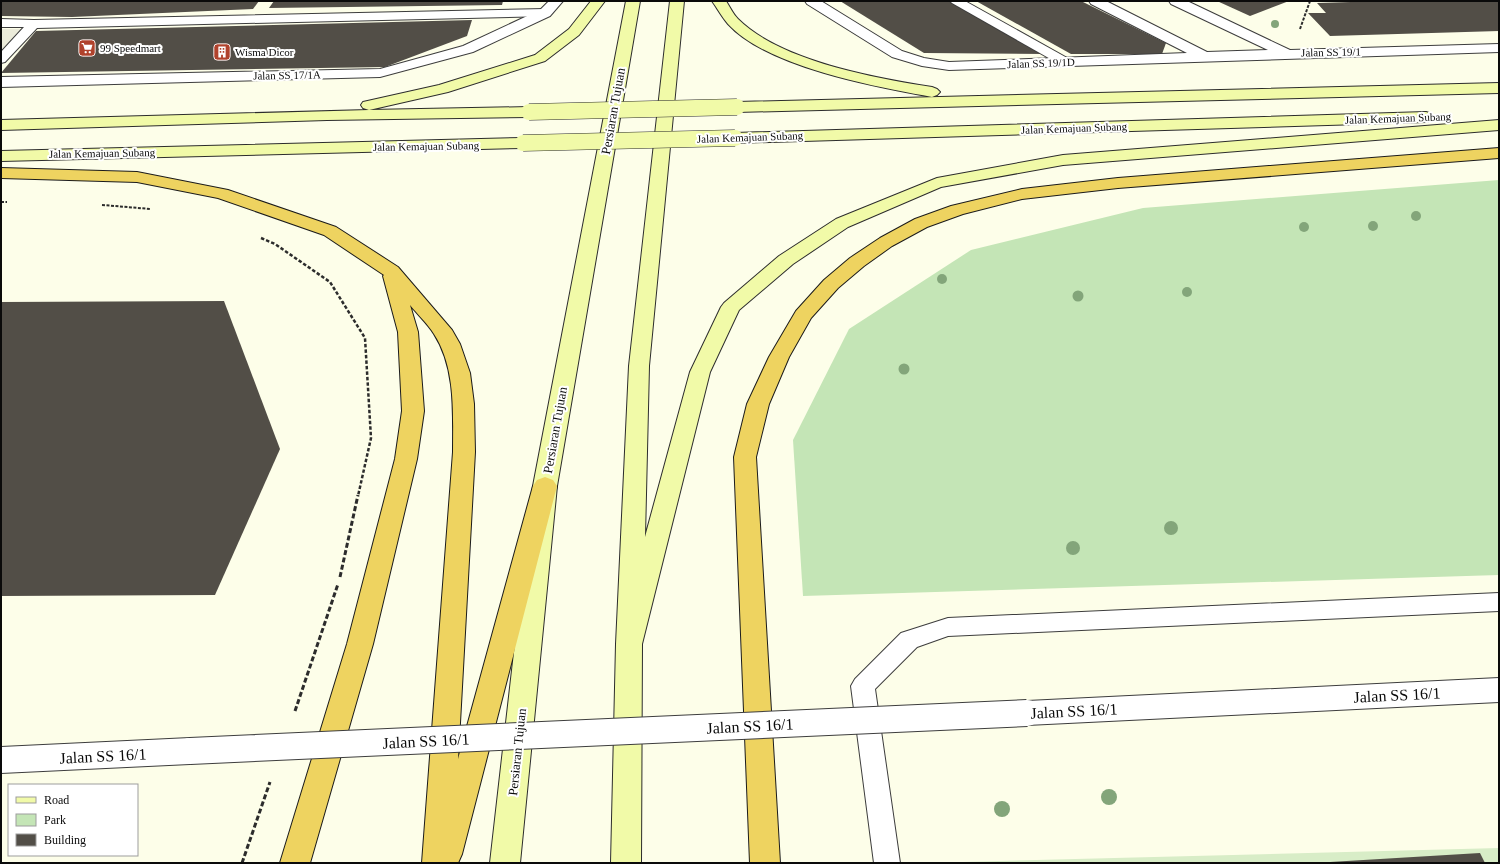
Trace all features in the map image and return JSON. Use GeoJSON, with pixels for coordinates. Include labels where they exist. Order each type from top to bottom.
{"type":"FeatureCollection","features":[{"type":"Feature","properties":{"kind":"highway"},"geometry":{"type":"LineString","coordinates":[[765,863],[745,457],[758,404],[779,357],[802,315],[831,284],[857,262],[886,242],[921,222],[964,208],[1022,194],[1118,183],[1499,153]]}},
{"type":"Feature","properties":{"kind":"highway"},"geometry":{"type":"LineString","coordinates":[[1,173],[137,177],[222,194],[330,231],[391,271],[442,330],[449,341],[459,371],[463,394],[464,452],[437,863]]}},
{"type":"Feature","properties":{"kind":"highway"},"geometry":{"type":"LineString","coordinates":[[295,863],[360,644],[406,459],[413,411],[408,332],[391,271]]}},
{"type":"Feature","properties":{"kind":"highway"},"geometry":{"type":"LineString","coordinates":[[445,863],[545,486]]}},
{"type":"Feature","properties":{"kind":"main road"},"geometry":{"type":"LineString","coordinates":[[327,114],[443,89],[540,58],[574,32],[598,1]]}},
{"type":"Feature","properties":{"kind":"main road","name":"Persiaran Tujuan"},"geometry":{"type":"LineString","coordinates":[[505,863],[545,486],[634,1]]}},
{"type":"Feature","properties":{"kind":"main road"},"geometry":{"type":"LineString","coordinates":[[626,863],[629,644],[639,366],[677,1]]}},
{"type":"Feature","properties":{"kind":"main road"},"geometry":{"type":"LineString","coordinates":[[719,1],[723,11],[735,23],[770,48],[826,70],[902,87],[946,94],[1010,100]]}},
{"type":"Feature","properties":{"kind":"main road"},"geometry":{"type":"LineString","coordinates":[[1,125],[327,114],[529,112],[1499,88]]}},
{"type":"Feature","properties":{"kind":"main road","name":"Jalan Kemajuan Subang"},"geometry":{"type":"LineString","coordinates":[[1,156],[735,138],[1499,115]]}},
{"type":"Feature","properties":{"kind":"main road"},"geometry":{"type":"LineString","coordinates":[[629,644],[700,372],[731,307],[786,260],[842,223],[937,183],[1063,160],[1499,125]]}},
{"type":"Feature","properties":{"kind":"street","name":"Jalan SS 17/1A"},"geometry":{"type":"LineString","coordinates":[[1,82],[380,73],[468,49],[546,13],[556,1]]}},
{"type":"Feature","properties":{"kind":"street","name":"Jalan SS 19/1D"},"geometry":{"type":"LineString","coordinates":[[812,1],[898,54],[922,62],[949,66],[1206,58],[1286,53]]}},
{"type":"Feature","properties":{"kind":"street"},"geometry":{"type":"LineString","coordinates":[[1096,1],[1206,58]]}},
{"type":"Feature","properties":{"kind":"street","name":"Jalan SS 19/1"},"geometry":{"type":"LineString","coordinates":[[1176,1],[1286,53],[1499,48]]}},
{"type":"Feature","properties":{"kind":"street","name":"Jalan SS 16/1"},"geometry":{"type":"LineString","coordinates":[[1,760],[1499,690]]}},
{"type":"Feature","properties":{"kind":"lane"},"geometry":{"type":"LineString","coordinates":[[956,1],[1065,62]]}},
{"type":"Feature","properties":{"kind":"lane"},"geometry":{"type":"LineString","coordinates":[[1,23],[34,24],[546,13]]}},
{"type":"Feature","properties":{"kind":"lane"},"geometry":{"type":"LineString","coordinates":[[1,59],[34,24]]}},
{"type":"Feature","properties":{"kind":"lane"},"geometry":{"type":"LineString","coordinates":[[887,863],[863,686],[909,640],[948,627],[1499,602]]}},
{"type":"Feature","properties":{"kind":"path"},"geometry":{"type":"LineString","coordinates":[[1,202],[11,202]]}},
{"type":"Feature","properties":{"kind":"path"},"geometry":{"type":"LineString","coordinates":[[94,204],[124,205],[154,209]]}},
{"type":"Feature","properties":{"kind":"path"},"geometry":{"type":"LineString","coordinates":[[254,235],[275,244],[330,282],[365,338],[371,438],[339,582],[293,715]]}},
{"type":"Feature","properties":{"kind":"path"},"geometry":{"type":"LineString","coordinates":[[242,863],[270,782]]}},
{"type":"Feature","properties":{"kind":"green space"},"geometry":{"type":"Polygon","coordinates":[[[1499,180],[1499,575],[803,596],[793,440],[849,329],[971,250],[1143,208],[1499,180]]]}},
{"type":"Feature","properties":{"kind":"green space"},"geometry":{"type":"Polygon","coordinates":[[[1499,848],[1499,863],[925,863],[1499,848]]]}},
{"type":"Feature","properties":{"kind":"shaded area"},"geometry":{"type":"Polygon","coordinates":[[[1,29],[25,29],[1,53],[1,29]]]}},
{"type":"Feature","properties":{"kind":"building"},"geometry":{"type":"Polygon","coordinates":[[[1,1],[259,1],[253,9],[72,17],[1,16],[1,1]]]}},
{"type":"Feature","properties":{"kind":"building"},"geometry":{"type":"Polygon","coordinates":[[[274,1],[503,1],[502,5],[269,8],[274,1]]]}},
{"type":"Feature","properties":{"kind":"building"},"geometry":{"type":"Polygon","coordinates":[[[840,1],[949,1],[1044,54],[924,53],[840,1]]]}},
{"type":"Feature","properties":{"kind":"building"},"geometry":{"type":"Polygon","coordinates":[[[976,1],[1081,1],[1166,43],[1162,54],[1071,54],[976,1]]]}},
{"type":"Feature","properties":{"kind":"building"},"geometry":{"type":"Polygon","coordinates":[[[1217,1],[1289,1],[1250,16],[1217,1]]]}},
{"type":"Feature","properties":{"kind":"building"},"geometry":{"type":"Polygon","coordinates":[[[1384,1],[1499,1],[1499,31],[1330,36],[1308,13],[1326,13],[1317,3],[1384,1]]]}},
{"type":"Feature","properties":{"kind":"building","name":"Wisma Dicor"},"geometry":{"type":"Polygon","coordinates":[[[472,20],[467,36],[385,67],[1,73],[36,31],[472,20]]]}},
{"type":"Feature","properties":{"kind":"building"},"geometry":{"type":"Polygon","coordinates":[[[224,301],[280,449],[215,595],[1,596],[1,302],[224,301]]]}},
{"type":"Feature","properties":{"kind":"building"},"geometry":{"type":"Polygon","coordinates":[[[1480,853],[1485,863],[1330,863],[1330,862],[1480,853]]]}},
{"type":"Feature","properties":{"kind":"place","name":"99 Speedmart"},"geometry":{"type":"Point","coordinates":[87,48]}},
{"type":"Feature","properties":{"kind":"place","name":"Wisma Dicor"},"geometry":{"type":"Point","coordinates":[222,52]}}]}
